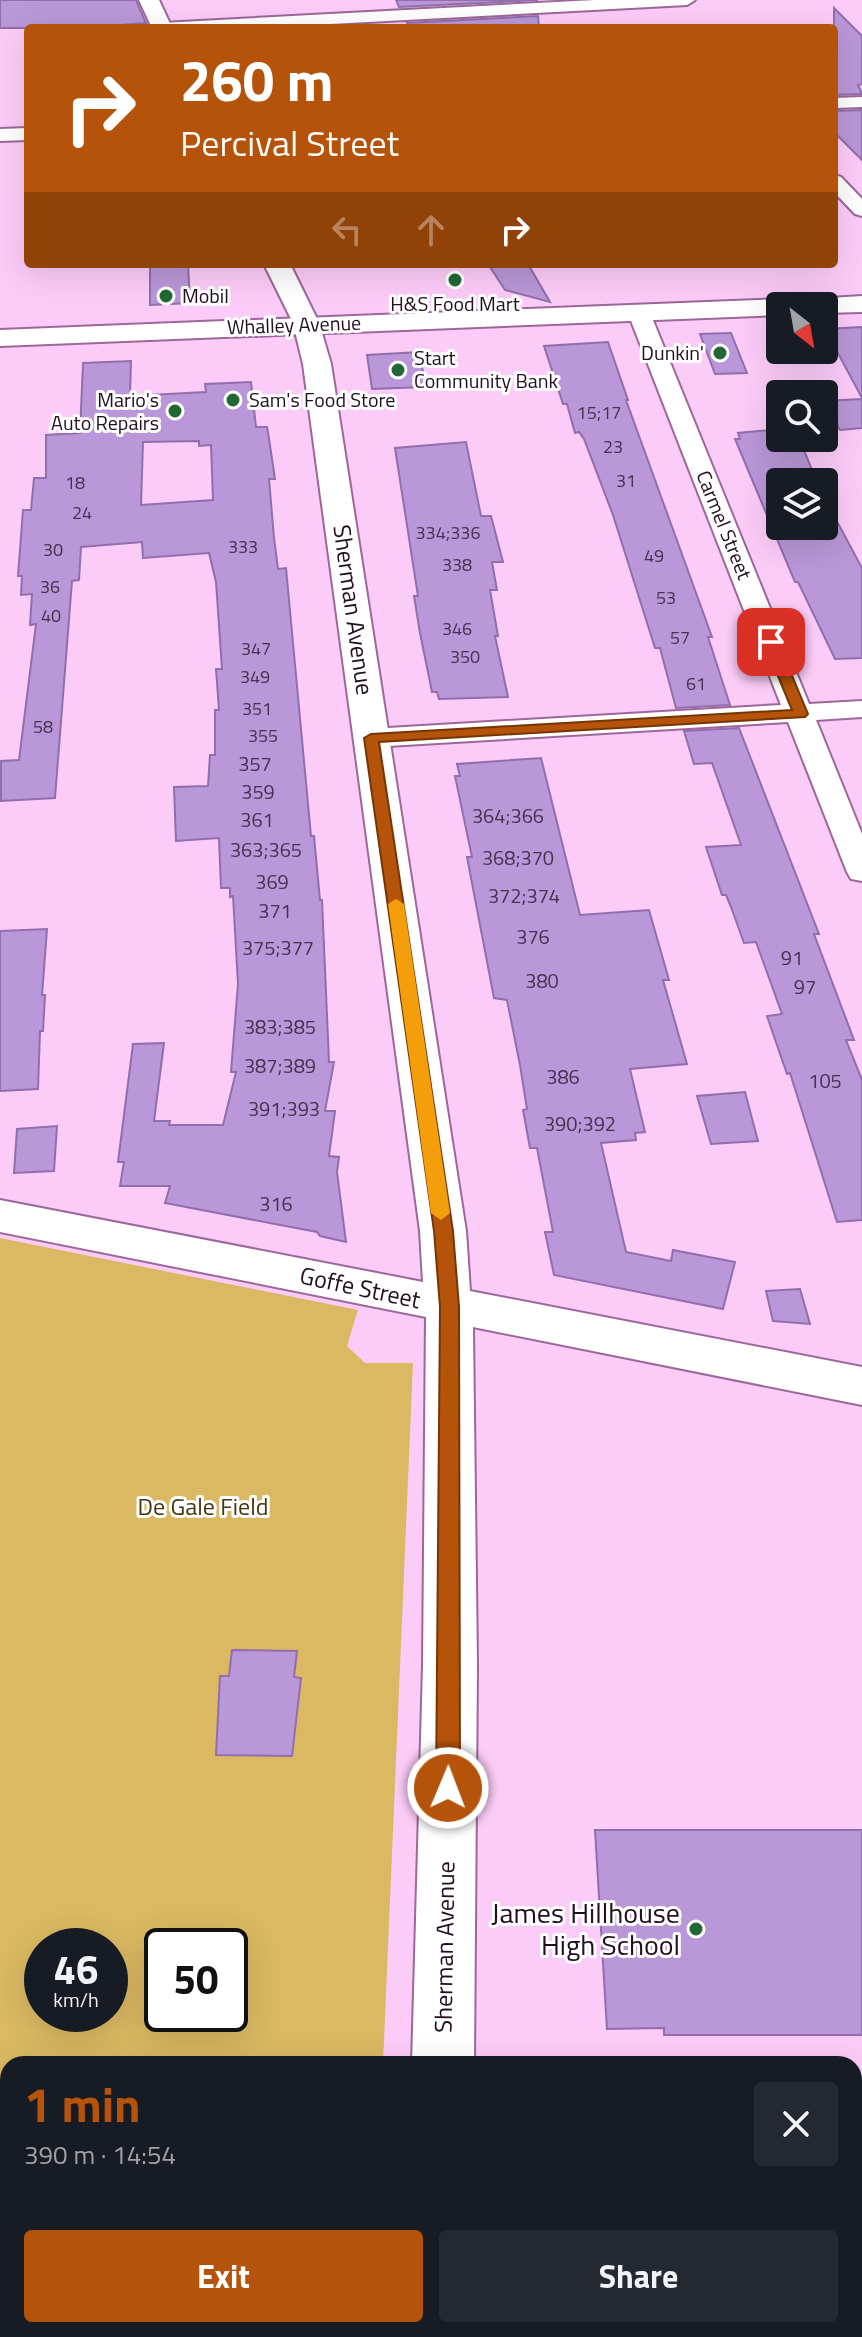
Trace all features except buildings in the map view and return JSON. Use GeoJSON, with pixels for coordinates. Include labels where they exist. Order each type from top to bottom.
{"type":"FeatureCollection","features":[{"type":"Feature","properties":{"kind":"main road"},"geometry":{"type":"LineString","coordinates":[[149,0],[160,24]]}},
{"type":"Feature","properties":{"kind":"main road","name":"Sherman Avenue"},"geometry":{"type":"LineString","coordinates":[[279,268],[306,323],[321,386],[441,1216],[450,1307],[450,1665],[443,2056]]}},
{"type":"Feature","properties":{"kind":"main road"},"geometry":{"type":"LineString","coordinates":[[838,305],[862,304]]}},
{"type":"Feature","properties":{"kind":"main road","name":"Whalley Avenue"},"geometry":{"type":"LineString","coordinates":[[0,341],[306,323],[766,308]]}},
{"type":"Feature","properties":{"kind":"main road","name":"Goffe Street"},"geometry":{"type":"LineString","coordinates":[[0,1216],[862,1386]]}},
{"type":"Feature","properties":{"kind":"street"},"geometry":{"type":"LineString","coordinates":[[236,24],[687,0]]}},
{"type":"Feature","properties":{"kind":"street"},"geometry":{"type":"LineString","coordinates":[[663,1],[680,18]]}},
{"type":"Feature","properties":{"kind":"street"},"geometry":{"type":"LineString","coordinates":[[838,103],[862,102]]}},
{"type":"Feature","properties":{"kind":"street"},"geometry":{"type":"LineString","coordinates":[[0,135],[24,134]]}},
{"type":"Feature","properties":{"kind":"street"},"geometry":{"type":"LineString","coordinates":[[838,185],[862,210]]}},
{"type":"Feature","properties":{"kind":"street","name":"Carmel Street"},"geometry":{"type":"LineString","coordinates":[[639,313],[862,872]]}},
{"type":"Feature","properties":{"kind":"street"},"geometry":{"type":"LineString","coordinates":[[371,738],[862,709]]}},
{"type":"Feature","properties":{"kind":"green space","name":"De Gale Field"},"geometry":{"type":"Polygon","coordinates":[[[0,1238],[358,1310],[347,1346],[365,1363],[413,1363],[383,2056],[0,2056],[0,1238]]]}},
{"type":"Feature","properties":{"kind":"slow traffic"},"geometry":{"type":"LineString","coordinates":[[396,904],[441,1213]]}},
{"type":"Feature","properties":{"kind":"place","name":"H&S Food Mart"},"geometry":{"type":"Point","coordinates":[455,280]}},
{"type":"Feature","properties":{"kind":"place","name":"Mobil"},"geometry":{"type":"Point","coordinates":[166,296]}},
{"type":"Feature","properties":{"kind":"place","name":"Dunkin'"},"geometry":{"type":"Point","coordinates":[720,353]}},
{"type":"Feature","properties":{"kind":"place","name":"Start Community Bank"},"geometry":{"type":"Point","coordinates":[398,370]}},
{"type":"Feature","properties":{"kind":"place","name":"Sam's Food Store"},"geometry":{"type":"Point","coordinates":[233,400]}},
{"type":"Feature","properties":{"kind":"place","name":"Mario's Auto Repairs"},"geometry":{"type":"Point","coordinates":[175,411]}},
{"type":"Feature","properties":{"kind":"place","name":"James Hillhouse High School"},"geometry":{"type":"Point","coordinates":[696,1929]}},
{"type":"Feature","properties":{"kind":"route"},"geometry":{"type":"LineString","coordinates":[[448,1788],[450,1307],[443,1231],[371,738],[800,714],[771,642]]}}]}
